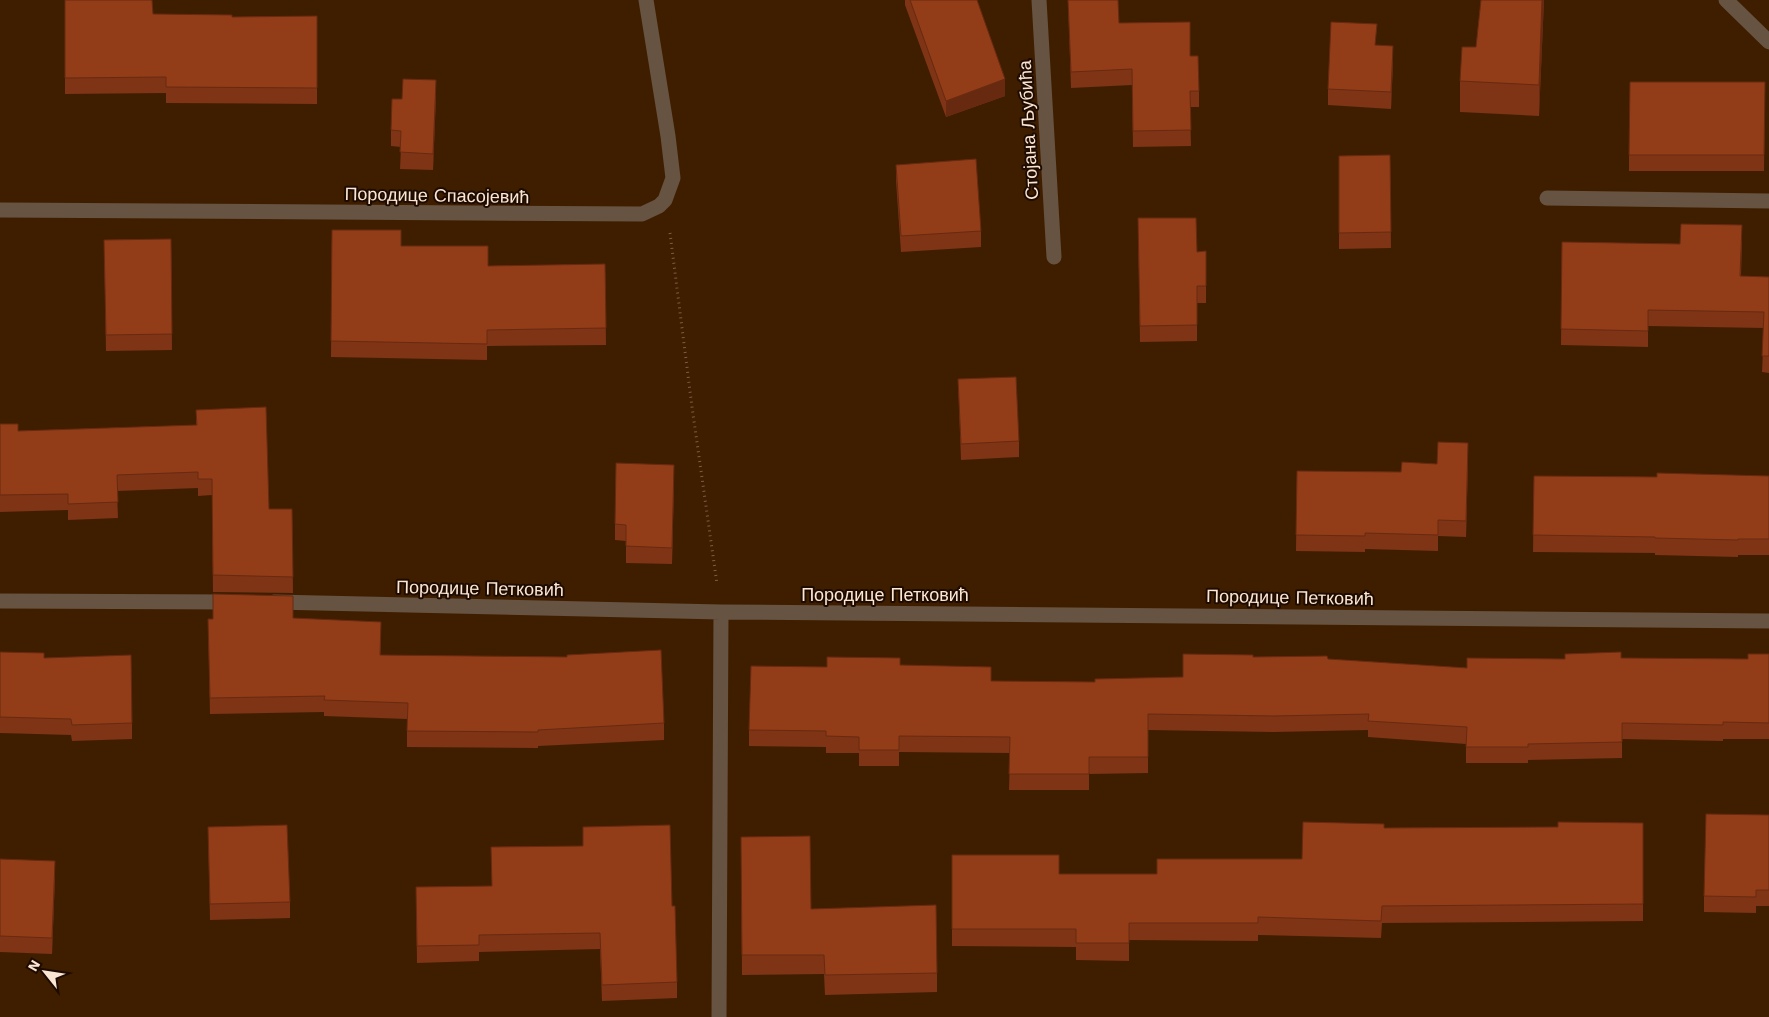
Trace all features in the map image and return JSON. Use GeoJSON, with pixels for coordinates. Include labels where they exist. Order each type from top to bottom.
{"type":"FeatureCollection","features":[{"type":"Feature","properties":{"kind":"street"},"geometry":{"type":"LineString","coordinates":[[646,0],[673,178],[665,200]]}},
{"type":"Feature","properties":{"kind":"street","name":"Стојана Љубића"},"geometry":{"type":"LineString","coordinates":[[1039,0],[1054,257]]}},
{"type":"Feature","properties":{"kind":"street"},"geometry":{"type":"LineString","coordinates":[[1726,0],[1769,42]]}},
{"type":"Feature","properties":{"kind":"street"},"geometry":{"type":"LineString","coordinates":[[1547,198],[1769,201]]}},
{"type":"Feature","properties":{"kind":"street","name":"Породице Спасојевић"},"geometry":{"type":"LineString","coordinates":[[0,210],[630,215],[654,210],[665,200]]}},
{"type":"Feature","properties":{"kind":"street","name":"Породице Петковић"},"geometry":{"type":"LineString","coordinates":[[0,601],[254,602],[721,612],[1769,621]]}},
{"type":"Feature","properties":{"kind":"street"},"geometry":{"type":"LineString","coordinates":[[719,1017],[721,612]]}},
{"type":"Feature","properties":{"kind":"path"},"geometry":{"type":"LineString","coordinates":[[665,200],[721,612]]}},
{"type":"Feature","properties":{"kind":"building"},"geometry":{"type":"Polygon","coordinates":[[[65,0],[152,0],[153,14],[232,15],[232,17],[317,16],[317,88],[166,87],[166,77],[65,78],[65,0]]]}},
{"type":"Feature","properties":{"kind":"building"},"geometry":{"type":"Polygon","coordinates":[[[910,0],[977,0],[1005,79],[946,101],[910,0]]]}},
{"type":"Feature","properties":{"kind":"building"},"geometry":{"type":"Polygon","coordinates":[[[1068,0],[1118,0],[1119,23],[1190,22],[1190,56],[1198,56],[1199,91],[1190,91],[1191,130],[1133,131],[1132,69],[1071,72],[1068,0]]]}},
{"type":"Feature","properties":{"kind":"building"},"geometry":{"type":"Polygon","coordinates":[[[1481,0],[1542,0],[1539,85],[1460,81],[1462,47],[1476,47],[1481,0]]]}},
{"type":"Feature","properties":{"kind":"building"},"geometry":{"type":"Polygon","coordinates":[[[1331,22],[1377,24],[1375,45],[1393,46],[1391,92],[1328,89],[1331,22]]]}},
{"type":"Feature","properties":{"kind":"building"},"geometry":{"type":"Polygon","coordinates":[[[403,79],[436,80],[433,154],[400,152],[401,131],[391,130],[392,99],[402,99],[403,79]]]}},
{"type":"Feature","properties":{"kind":"building"},"geometry":{"type":"Polygon","coordinates":[[[1630,82],[1765,82],[1764,155],[1629,155],[1630,82]]]}},
{"type":"Feature","properties":{"kind":"building"},"geometry":{"type":"Polygon","coordinates":[[[1390,155],[1391,232],[1339,233],[1339,156],[1390,155]]]}},
{"type":"Feature","properties":{"kind":"building"},"geometry":{"type":"Polygon","coordinates":[[[976,159],[981,231],[901,236],[896,165],[976,159]]]}},
{"type":"Feature","properties":{"kind":"building"},"geometry":{"type":"Polygon","coordinates":[[[1138,218],[1196,218],[1197,252],[1206,251],[1206,286],[1197,286],[1197,325],[1140,326],[1138,218]]]}},
{"type":"Feature","properties":{"kind":"building"},"geometry":{"type":"Polygon","coordinates":[[[1681,224],[1742,225],[1740,276],[1769,277],[1769,356],[1762,356],[1764,312],[1648,310],[1648,331],[1561,329],[1562,242],[1680,244],[1681,224]]]}},
{"type":"Feature","properties":{"kind":"building"},"geometry":{"type":"Polygon","coordinates":[[[332,230],[401,230],[401,246],[488,246],[488,266],[605,264],[606,328],[487,330],[487,344],[331,341],[332,230]]]}},
{"type":"Feature","properties":{"kind":"building"},"geometry":{"type":"Polygon","coordinates":[[[171,239],[172,334],[106,335],[104,240],[171,239]]]}},
{"type":"Feature","properties":{"kind":"building"},"geometry":{"type":"Polygon","coordinates":[[[1016,377],[1019,441],[961,444],[958,379],[1016,377]]]}},
{"type":"Feature","properties":{"kind":"building"},"geometry":{"type":"Polygon","coordinates":[[[266,407],[269,509],[292,509],[293,577],[213,575],[212,479],[198,479],[198,472],[117,475],[118,502],[68,504],[68,494],[0,495],[0,424],[18,424],[18,431],[197,425],[196,410],[266,407]]]}},
{"type":"Feature","properties":{"kind":"building"},"geometry":{"type":"Polygon","coordinates":[[[1438,442],[1468,443],[1466,521],[1438,520],[1438,535],[1365,533],[1365,536],[1296,535],[1297,471],[1401,472],[1402,462],[1437,464],[1438,442]]]}},
{"type":"Feature","properties":{"kind":"building"},"geometry":{"type":"Polygon","coordinates":[[[616,463],[674,465],[672,548],[626,546],[626,525],[615,524],[616,463]]]}},
{"type":"Feature","properties":{"kind":"building"},"geometry":{"type":"Polygon","coordinates":[[[1657,473],[1769,476],[1769,539],[1738,540],[1533,535],[1534,476],[1657,477],[1657,473]]]}},
{"type":"Feature","properties":{"kind":"building"},"geometry":{"type":"Polygon","coordinates":[[[213,594],[293,596],[293,618],[381,622],[380,655],[567,657],[567,655],[661,650],[664,723],[538,730],[538,732],[407,731],[408,703],[324,700],[325,696],[210,698],[208,619],[213,619],[213,594]]]}},
{"type":"Feature","properties":{"kind":"building"},"geometry":{"type":"Polygon","coordinates":[[[0,652],[44,653],[44,658],[131,655],[132,723],[72,725],[71,719],[0,717],[0,652]]]}},
{"type":"Feature","properties":{"kind":"building"},"geometry":{"type":"Polygon","coordinates":[[[1621,652],[1621,658],[1748,659],[1748,654],[1769,654],[1769,723],[1723,722],[1723,725],[1622,723],[1622,742],[1528,744],[1528,747],[1466,747],[1467,727],[1368,721],[1369,714],[1274,716],[1148,714],[1148,757],[1089,757],[1089,774],[1009,774],[1010,737],[899,736],[899,750],[859,750],[859,737],[826,736],[826,731],[749,730],[751,666],[827,667],[827,657],[900,658],[900,665],[991,667],[991,681],[1095,682],[1095,679],[1183,677],[1183,654],[1253,655],[1253,657],[1327,656],[1328,659],[1467,668],[1467,658],[1565,659],[1565,654],[1621,652]]]}},
{"type":"Feature","properties":{"kind":"building"},"geometry":{"type":"Polygon","coordinates":[[[1706,814],[1769,815],[1769,890],[1756,890],[1756,897],[1704,896],[1706,814]]]}},
{"type":"Feature","properties":{"kind":"building"},"geometry":{"type":"Polygon","coordinates":[[[1303,822],[1384,824],[1384,828],[1558,827],[1558,822],[1643,823],[1643,904],[1382,906],[1381,921],[1258,917],[1258,923],[1129,923],[1129,943],[1076,943],[1076,929],[952,929],[952,855],[1059,855],[1059,874],[1157,874],[1157,859],[1302,859],[1303,822]]]}},
{"type":"Feature","properties":{"kind":"building"},"geometry":{"type":"Polygon","coordinates":[[[287,825],[290,902],[210,904],[208,827],[287,825]]]}},
{"type":"Feature","properties":{"kind":"building"},"geometry":{"type":"Polygon","coordinates":[[[670,825],[672,906],[675,906],[677,982],[602,985],[600,933],[479,935],[479,945],[417,946],[416,887],[492,886],[491,847],[583,846],[583,827],[670,825]]]}},
{"type":"Feature","properties":{"kind":"building"},"geometry":{"type":"Polygon","coordinates":[[[810,836],[811,909],[936,905],[937,973],[825,975],[824,955],[742,955],[741,837],[810,836]]]}},
{"type":"Feature","properties":{"kind":"building"},"geometry":{"type":"Polygon","coordinates":[[[0,859],[55,861],[52,938],[0,936],[0,859]]]}}]}
